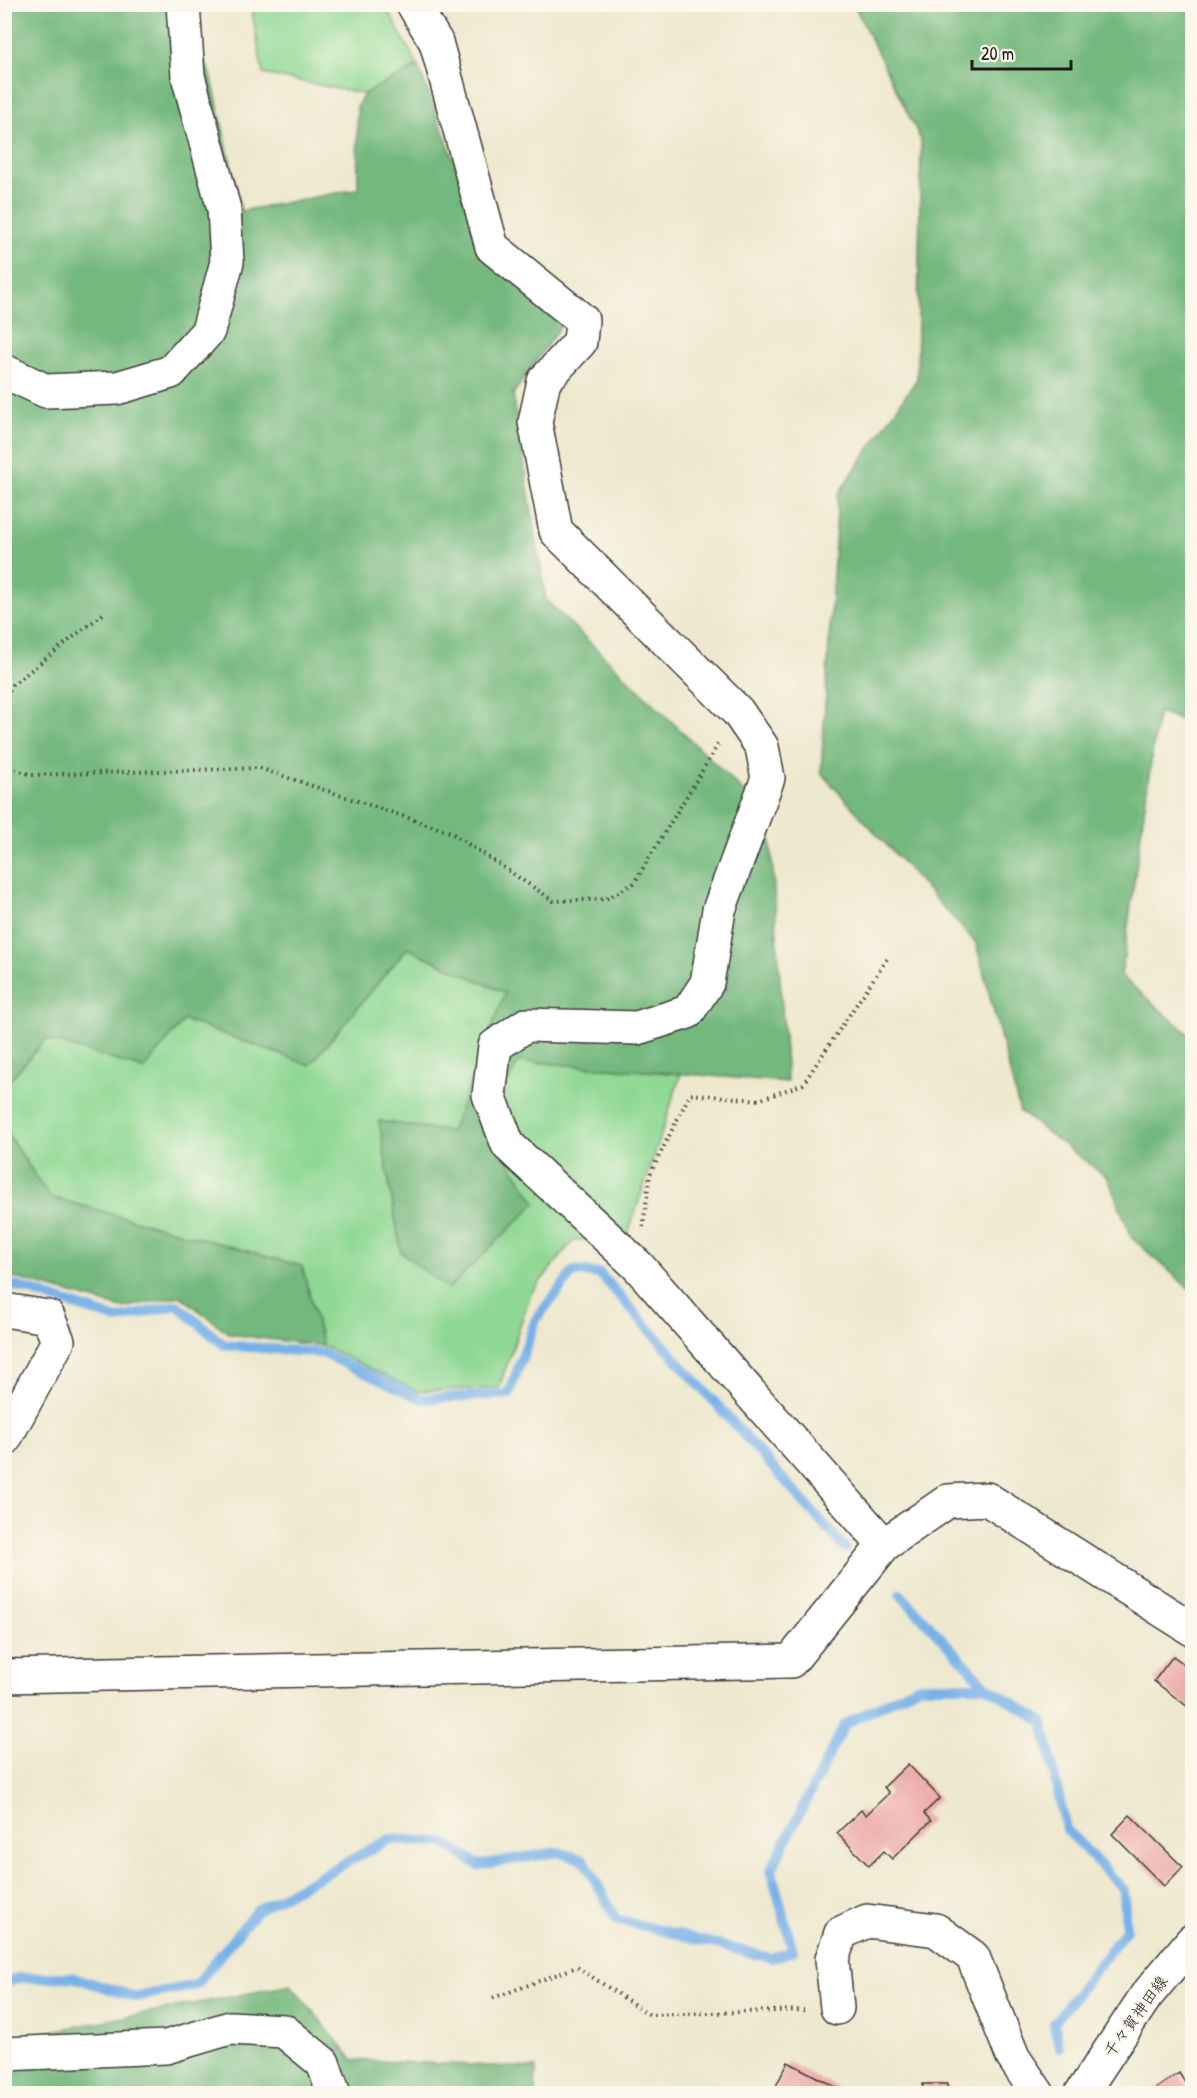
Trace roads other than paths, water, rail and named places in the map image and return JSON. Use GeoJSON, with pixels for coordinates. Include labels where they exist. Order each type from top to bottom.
{"type":"FeatureCollection","features":[{"type":"Feature","properties":{"kind":"street"},"geometry":{"type":"LineString","coordinates":[[4,371],[46,391],[117,388],[171,372],[208,331],[227,262],[224,209],[188,75],[183,4]]}},
{"type":"Feature","properties":{"kind":"street"},"geometry":{"type":"LineString","coordinates":[[413,4],[436,42],[492,247],[582,320],[580,342],[544,381],[535,422],[555,531],[738,712],[762,747],[768,778],[719,910],[707,982],[688,1012],[637,1028],[526,1025],[495,1046],[489,1095],[508,1146],[638,1266],[884,1545]]}},
{"type":"Feature","properties":{"kind":"street"},"geometry":{"type":"LineString","coordinates":[[4,1310],[48,1317],[58,1341],[4,1440]]}},
{"type":"Feature","properties":{"kind":"street"},"geometry":{"type":"LineString","coordinates":[[4,1676],[791,1660],[884,1545],[948,1501],[987,1499],[1192,1629]]}},
{"type":"Feature","properties":{"kind":"street"},"geometry":{"type":"LineString","coordinates":[[837,2008],[832,1959],[841,1933],[867,1921],[936,1930],[973,1957],[1013,2057],[1038,2094]]}},
{"type":"Feature","properties":{"kind":"street","name":"千々賀神田線"},"geometry":{"type":"LineString","coordinates":[[1081,2094],[1146,1996],[1192,1941]]}},
{"type":"Feature","properties":{"kind":"street"},"geometry":{"type":"LineString","coordinates":[[4,2054],[166,2047],[230,2028],[284,2031],[323,2063],[334,2094]]}},
{"type":"Feature","properties":{"kind":"waterway"},"geometry":{"type":"LineString","coordinates":[[4,1282],[117,1319],[177,1305],[224,1345],[322,1353],[422,1399],[509,1394],[536,1319],[574,1271],[600,1274],[845,1548]]}},
{"type":"Feature","properties":{"kind":"waterway"},"geometry":{"type":"LineString","coordinates":[[900,1594],[986,1686],[1043,1722],[1066,1829],[1124,1890],[1126,1930],[1054,2023],[1059,2047]]}},
{"type":"Feature","properties":{"kind":"waterway"},"geometry":{"type":"LineString","coordinates":[[4,1985],[17,1978],[72,1977],[136,1997],[196,1985],[257,1910],[390,1839],[445,1843],[478,1865],[558,1852],[584,1860],[616,1919],[771,1958],[793,1951],[771,1870],[845,1724],[919,1686],[986,1686]]}}]}
